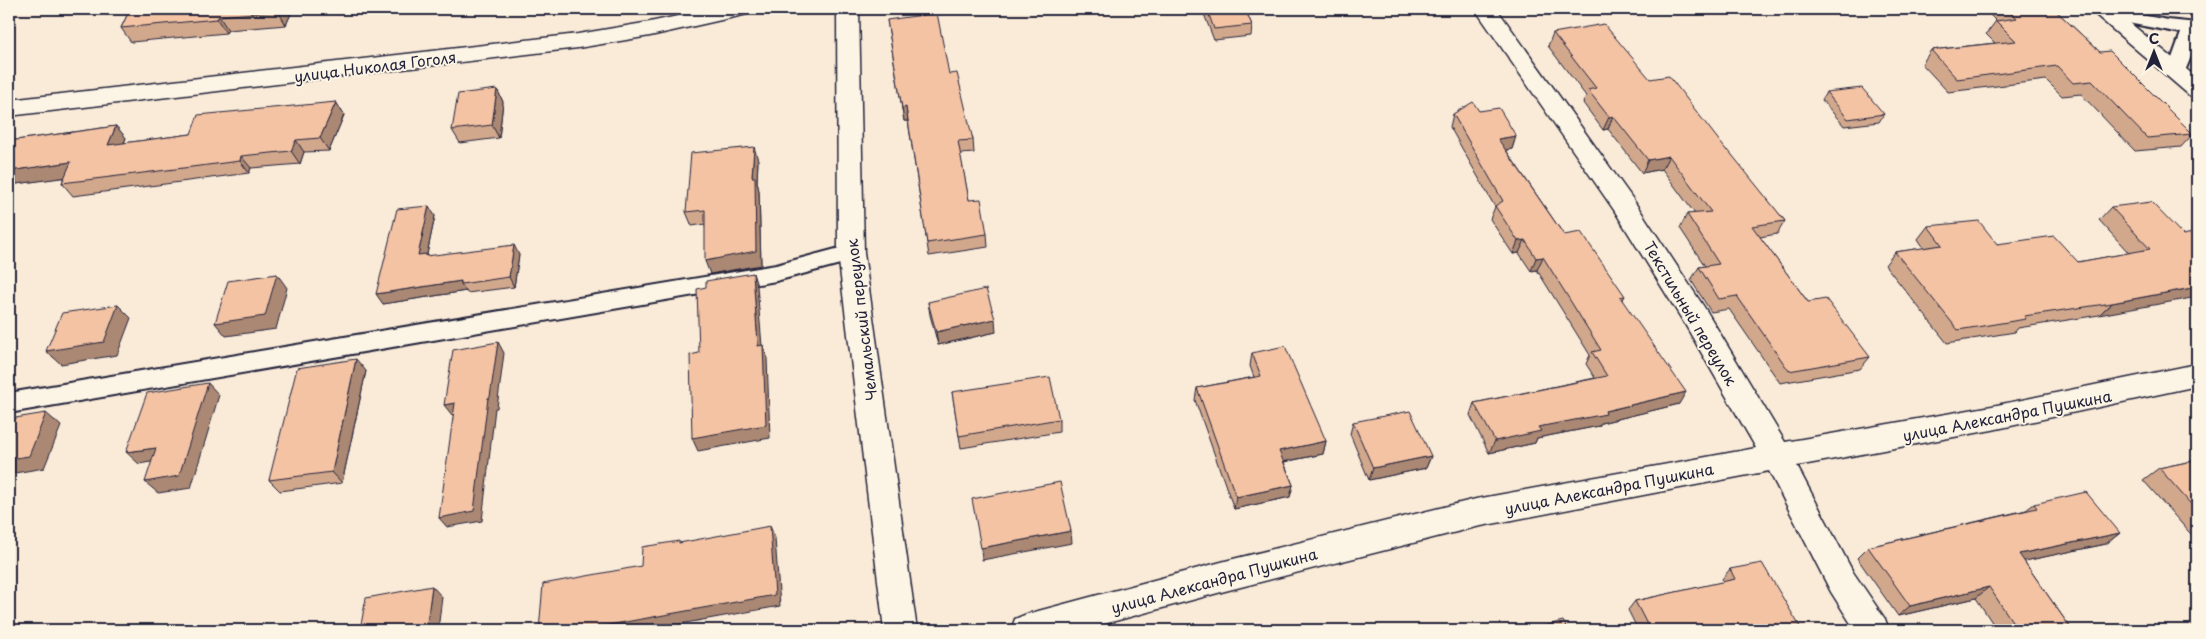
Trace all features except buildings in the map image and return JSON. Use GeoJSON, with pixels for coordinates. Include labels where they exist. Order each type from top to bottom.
{"type":"FeatureCollection","features":[{"type":"Feature","properties":{"kind":"street","name":"улица Николая Гоголя"},"geometry":{"type":"LineString","coordinates":[[9,108],[578,41],[650,29],[739,9]]}},
{"type":"Feature","properties":{"kind":"street","name":"Чемальский переулок"},"geometry":{"type":"LineString","coordinates":[[848,9],[851,253],[901,630]]}},
{"type":"Feature","properties":{"kind":"street","name":"Текстильный переулок"},"geometry":{"type":"LineString","coordinates":[[1486,9],[1623,204],[1696,318],[1778,458],[1842,582],[1873,630]]}},
{"type":"Feature","properties":{"kind":"street"},"geometry":{"type":"LineString","coordinates":[[2103,12],[2197,90]]}},
{"type":"Feature","properties":{"kind":"street","name":"улица Александра Пушкина"},"geometry":{"type":"LineString","coordinates":[[1026,630],[1225,576],[1476,513],[1624,484],[1778,458],[1992,418],[2197,375]]}},
{"type":"Feature","properties":{"kind":"lane"},"geometry":{"type":"LineString","coordinates":[[2103,12],[2194,29],[2176,72]]}},
{"type":"Feature","properties":{"kind":"lane"},"geometry":{"type":"LineString","coordinates":[[9,403],[776,274],[851,253]]}}]}
